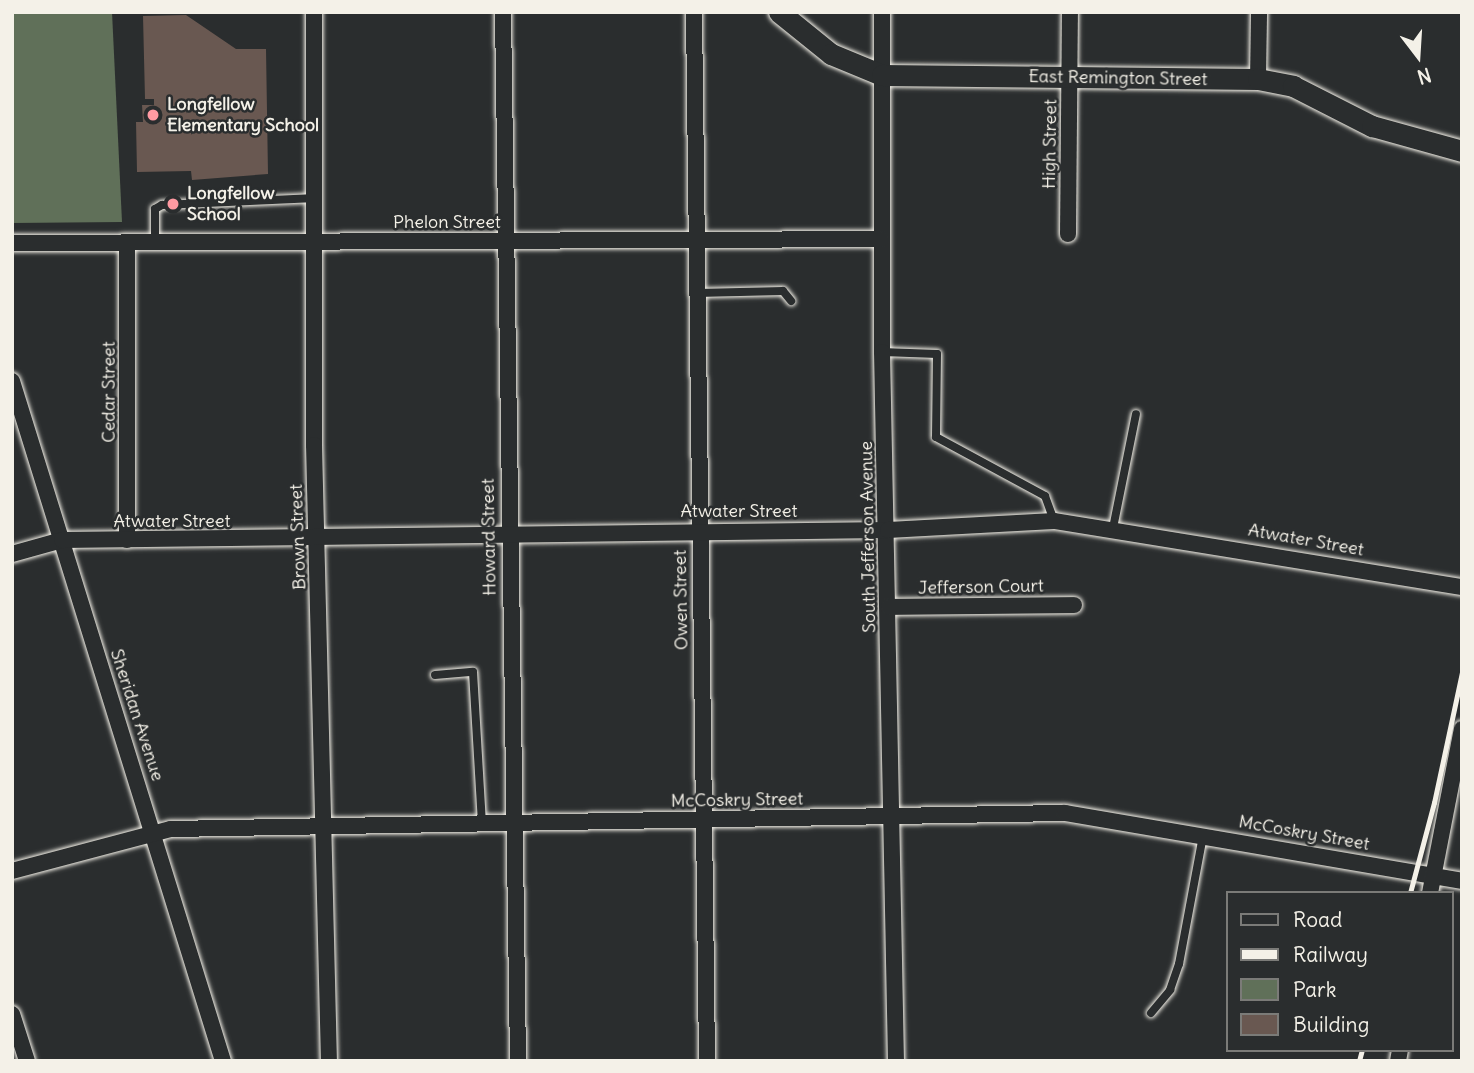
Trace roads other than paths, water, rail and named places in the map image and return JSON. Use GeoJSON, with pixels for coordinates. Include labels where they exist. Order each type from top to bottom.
{"type":"FeatureCollection","features":[{"type":"Feature","properties":{"kind":"main road","name":"East Remington Street"},"geometry":{"type":"LineString","coordinates":[[779,12],[831,54],[882,75],[1258,79],[1293,86],[1372,126],[1462,151]]}},
{"type":"Feature","properties":{"kind":"street","name":"Brown Street"},"geometry":{"type":"LineString","coordinates":[[314,12],[318,538],[329,1061]]}},
{"type":"Feature","properties":{"kind":"street","name":"Howard Street"},"geometry":{"type":"LineString","coordinates":[[503,12],[508,535],[518,1061]]}},
{"type":"Feature","properties":{"kind":"street","name":"Owen Street"},"geometry":{"type":"LineString","coordinates":[[694,12],[694,293],[707,1061]]}},
{"type":"Feature","properties":{"kind":"street","name":"South Jefferson Avenue"},"geometry":{"type":"LineString","coordinates":[[882,12],[882,352],[888,530],[896,1061]]}},
{"type":"Feature","properties":{"kind":"street","name":"High Street"},"geometry":{"type":"LineString","coordinates":[[1068,234],[1070,12]]}},
{"type":"Feature","properties":{"kind":"street"},"geometry":{"type":"LineString","coordinates":[[1258,79],[1259,12]]}},
{"type":"Feature","properties":{"kind":"street","name":"Phelon Street"},"geometry":{"type":"LineString","coordinates":[[12,243],[694,242],[881,239]]}},
{"type":"Feature","properties":{"kind":"street","name":"Cedar Street"},"geometry":{"type":"LineString","coordinates":[[127,243],[127,540]]}},
{"type":"Feature","properties":{"kind":"street","name":"Sheridan Avenue"},"geometry":{"type":"LineString","coordinates":[[12,381],[154,830],[223,1061]]}},
{"type":"Feature","properties":{"kind":"street","name":"Atwater Street"},"geometry":{"type":"LineString","coordinates":[[12,554],[62,540],[699,530],[888,530],[1054,521],[1113,528],[1462,587]]}},
{"type":"Feature","properties":{"kind":"street","name":"Jefferson Court"},"geometry":{"type":"LineString","coordinates":[[889,607],[1074,605]]}},
{"type":"Feature","properties":{"kind":"street"},"geometry":{"type":"LineString","coordinates":[[1430,891],[1462,729]]}},
{"type":"Feature","properties":{"kind":"street","name":"McCoskry Street"},"geometry":{"type":"LineString","coordinates":[[12,871],[154,830],[1065,813],[1462,880]]}},
{"type":"Feature","properties":{"kind":"street"},"geometry":{"type":"LineString","coordinates":[[12,1014],[27,1061]]}},
{"type":"Feature","properties":{"kind":"lane"},"geometry":{"type":"LineString","coordinates":[[155,243],[155,209],[162,205],[316,198]]}},
{"type":"Feature","properties":{"kind":"lane"},"geometry":{"type":"LineString","coordinates":[[694,293],[783,291],[791,301]]}},
{"type":"Feature","properties":{"kind":"lane"},"geometry":{"type":"LineString","coordinates":[[882,352],[937,354],[936,437],[1045,496],[1054,521]]}},
{"type":"Feature","properties":{"kind":"lane"},"geometry":{"type":"LineString","coordinates":[[1113,528],[1136,414]]}},
{"type":"Feature","properties":{"kind":"lane"},"geometry":{"type":"LineString","coordinates":[[435,675],[473,672],[482,824]]}},
{"type":"Feature","properties":{"kind":"lane"},"geometry":{"type":"LineString","coordinates":[[1151,1013],[1170,990],[1183,952],[1203,836]]}},
{"type":"Feature","properties":{"kind":"railway"},"geometry":{"type":"LineString","coordinates":[[1411,891],[1434,803],[1462,672]]}},
{"type":"Feature","properties":{"kind":"railway"},"geometry":{"type":"LineString","coordinates":[[1359,1061],[1361,1052]]}},
{"type":"Feature","properties":{"kind":"place","name":"Longfellow Elementary School"},"geometry":{"type":"Point","coordinates":[153,115]}},
{"type":"Feature","properties":{"kind":"place","name":"Longfellow School"},"geometry":{"type":"Point","coordinates":[173,204]}}]}
